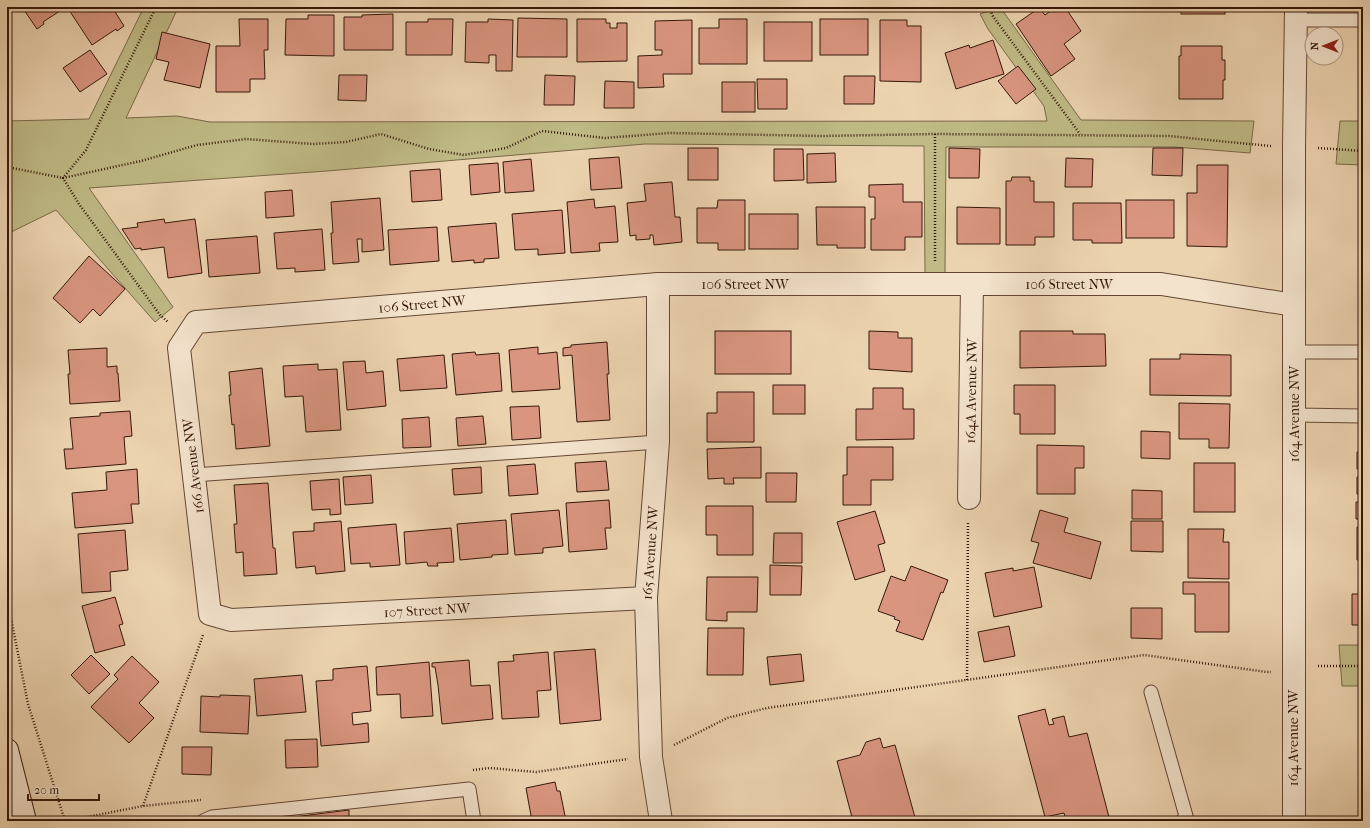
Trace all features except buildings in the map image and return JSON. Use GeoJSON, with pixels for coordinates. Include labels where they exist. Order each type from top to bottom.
{"type":"FeatureCollection","features":[{"type":"Feature","properties":{"kind":"street","name":"164 Avenue NW"},"geometry":{"type":"LineString","coordinates":[[1294,821],[1294,147],[1296,13]]}},
{"type":"Feature","properties":{"kind":"street","name":"106 Street NW"},"geometry":{"type":"LineString","coordinates":[[191,330],[658,284],[1161,284],[1294,305]]}},
{"type":"Feature","properties":{"kind":"street","name":"165 Avenue NW"},"geometry":{"type":"LineString","coordinates":[[658,284],[658,442],[646,598],[651,757],[661,821]]}},
{"type":"Feature","properties":{"kind":"street","name":"164A Avenue NW"},"geometry":{"type":"LineString","coordinates":[[969,498],[972,284]]}},
{"type":"Feature","properties":{"kind":"street","name":"166 Avenue NW"},"geometry":{"type":"LineString","coordinates":[[191,330],[179,348],[210,614]]}},
{"type":"Feature","properties":{"kind":"street","name":"107 Street NW"},"geometry":{"type":"LineString","coordinates":[[210,614],[231,620],[646,598]]}},
{"type":"Feature","properties":{"kind":"street"},"geometry":{"type":"LineString","coordinates":[[7,750],[25,821]]}},
{"type":"Feature","properties":{"kind":"lane"},"geometry":{"type":"LineString","coordinates":[[1296,13],[1363,20]]}},
{"type":"Feature","properties":{"kind":"lane"},"geometry":{"type":"LineString","coordinates":[[1294,352],[1363,352]]}},
{"type":"Feature","properties":{"kind":"lane"},"geometry":{"type":"LineString","coordinates":[[1294,415],[1363,416]]}},
{"type":"Feature","properties":{"kind":"lane"},"geometry":{"type":"LineString","coordinates":[[194,475],[658,442]]}},
{"type":"Feature","properties":{"kind":"lane"},"geometry":{"type":"LineString","coordinates":[[1151,692],[1186,816],[1182,821]]}},
{"type":"Feature","properties":{"kind":"lane"},"geometry":{"type":"LineString","coordinates":[[204,821],[212,816],[469,789],[474,821]]}},
{"type":"Feature","properties":{"kind":"path"},"geometry":{"type":"LineString","coordinates":[[63,178],[86,150],[156,7]]}},
{"type":"Feature","properties":{"kind":"path"},"geometry":{"type":"LineString","coordinates":[[990,7],[992,15],[1081,134]]}},
{"type":"Feature","properties":{"kind":"path"},"geometry":{"type":"LineString","coordinates":[[7,167],[63,178],[141,161],[197,145],[246,139],[313,144],[346,142],[381,134],[429,149],[464,155],[506,148],[542,131],[605,138],[670,133],[821,136],[935,134],[1081,134],[1169,136],[1229,142],[1363,151]]}},
{"type":"Feature","properties":{"kind":"path"},"geometry":{"type":"LineString","coordinates":[[935,134],[935,284]]}},
{"type":"Feature","properties":{"kind":"path"},"geometry":{"type":"LineString","coordinates":[[63,178],[79,204],[160,315],[191,330]]}},
{"type":"Feature","properties":{"kind":"path"},"geometry":{"type":"LineString","coordinates":[[967,680],[969,498]]}},
{"type":"Feature","properties":{"kind":"path"},"geometry":{"type":"LineString","coordinates":[[7,598],[28,704],[66,821],[143,806],[205,799]]}},
{"type":"Feature","properties":{"kind":"path"},"geometry":{"type":"LineString","coordinates":[[143,806],[210,614]]}},
{"type":"Feature","properties":{"kind":"path"},"geometry":{"type":"LineString","coordinates":[[467,770],[490,768],[536,772],[651,757],[727,718],[747,712],[1144,655],[1267,672],[1315,666],[1363,666]]}},
{"type":"Feature","properties":{"kind":"shaded area"},"geometry":{"type":"Polygon","coordinates":[[[144,7],[158,7],[177,10],[126,118],[177,116],[210,122],[1047,121],[1044,106],[988,29],[980,14],[1000,7],[1081,120],[1254,121],[1250,153],[1175,147],[946,147],[945,274],[925,274],[924,146],[645,144],[327,171],[89,188],[173,307],[155,322],[56,210],[7,234],[7,121],[89,119],[144,7]]]}},
{"type":"Feature","properties":{"kind":"shaded area"},"geometry":{"type":"Polygon","coordinates":[[[1340,121],[1363,121],[1363,165],[1336,164],[1340,121]]]}},
{"type":"Feature","properties":{"kind":"shaded area"},"geometry":{"type":"Polygon","coordinates":[[[1339,645],[1363,645],[1363,686],[1342,686],[1339,645]]]}}]}
